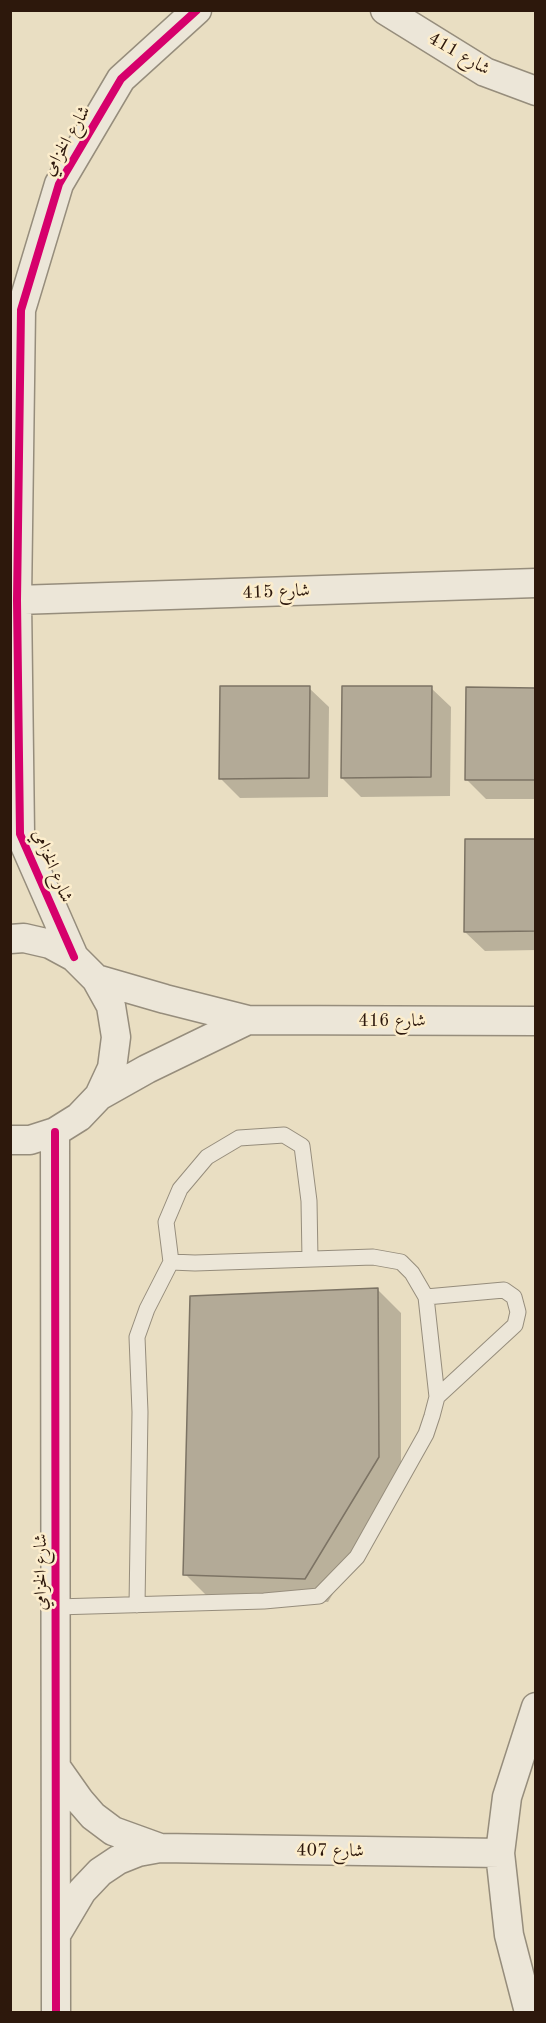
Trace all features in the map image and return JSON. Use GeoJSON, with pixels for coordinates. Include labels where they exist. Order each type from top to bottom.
{"type":"FeatureCollection","features":[{"type":"Feature","properties":{"kind":"street","name":"شارع الخزامي"},"geometry":{"type":"LineString","coordinates":[[74,957],[15,845],[21,310],[58,184],[120,79],[197,10]]}},
{"type":"Feature","properties":{"kind":"street","name":"شارع 411"},"geometry":{"type":"LineString","coordinates":[[385,10],[486,72],[536,91]]}},
{"type":"Feature","properties":{"kind":"street","name":"شارع 415"},"geometry":{"type":"LineString","coordinates":[[17,600],[536,583]]}},
{"type":"Feature","properties":{"kind":"street"},"geometry":{"type":"LineString","coordinates":[[10,939],[24,938],[50,944],[74,957],[96,979],[111,1006],[116,1037],[112,1068],[99,1096],[79,1117],[55,1132],[30,1140],[10,1140]]}},
{"type":"Feature","properties":{"kind":"street","name":"شارع 416"},"geometry":{"type":"LineString","coordinates":[[96,979],[248,1020],[536,1021]]}},
{"type":"Feature","properties":{"kind":"street","name":"شارع 416"},"geometry":{"type":"LineString","coordinates":[[99,1096],[147,1069],[248,1020]]}},
{"type":"Feature","properties":{"kind":"street","name":"شارع الخزامي"},"geometry":{"type":"LineString","coordinates":[[55,1132],[56,2013]]}},
{"type":"Feature","properties":{"kind":"street"},"geometry":{"type":"LineString","coordinates":[[529,2013],[509,1935],[500,1853],[507,1797],[536,1707]]}},
{"type":"Feature","properties":{"kind":"street","name":"شارع 407"},"geometry":{"type":"LineString","coordinates":[[56,1767],[80,1802],[93,1816],[113,1831],[160,1848]]}},
{"type":"Feature","properties":{"kind":"street","name":"شارع 407"},"geometry":{"type":"LineString","coordinates":[[56,1935],[82,1891],[100,1872],[118,1860],[138,1852],[160,1848],[500,1853]]}},
{"type":"Feature","properties":{"kind":"lane"},"geometry":{"type":"LineString","coordinates":[[137,1605],[140,1412],[137,1336],[147,1309],[171,1262],[166,1222],[180,1190],[207,1157],[239,1138],[284,1135],[302,1146],[309,1202],[310,1259]]}},
{"type":"Feature","properties":{"kind":"lane"},"geometry":{"type":"LineString","coordinates":[[56,1607],[264,1601],[319,1596],[363,1548],[426,1434],[436,1397],[426,1297],[412,1273],[401,1262],[373,1257],[171,1262]]}},
{"type":"Feature","properties":{"kind":"lane"},"geometry":{"type":"LineString","coordinates":[[426,1297],[504,1290],[514,1297],[518,1312],[515,1325],[436,1397]]}},
{"type":"Feature","properties":{"kind":"building"},"geometry":{"type":"Polygon","coordinates":[[[220,686],[310,686],[309,778],[219,779],[220,686]]]}},
{"type":"Feature","properties":{"kind":"building"},"geometry":{"type":"Polygon","coordinates":[[[342,686],[432,686],[431,777],[341,778],[342,686]]]}},
{"type":"Feature","properties":{"kind":"building"},"geometry":{"type":"Polygon","coordinates":[[[466,687],[536,688],[536,780],[465,780],[466,687]]]}},
{"type":"Feature","properties":{"kind":"building"},"geometry":{"type":"Polygon","coordinates":[[[465,839],[536,839],[536,931],[464,932],[465,839]]]}},
{"type":"Feature","properties":{"kind":"building"},"geometry":{"type":"Polygon","coordinates":[[[378,1288],[379,1457],[305,1579],[183,1575],[190,1296],[378,1288]]]}},
{"type":"Feature","properties":{"kind":"cycle path"},"geometry":{"type":"LineString","coordinates":[[74,957],[20,834],[17,600],[21,310],[59,184],[121,79],[197,10]]}},
{"type":"Feature","properties":{"kind":"cycle path"},"geometry":{"type":"LineString","coordinates":[[55,1132],[56,2012]]}}]}
